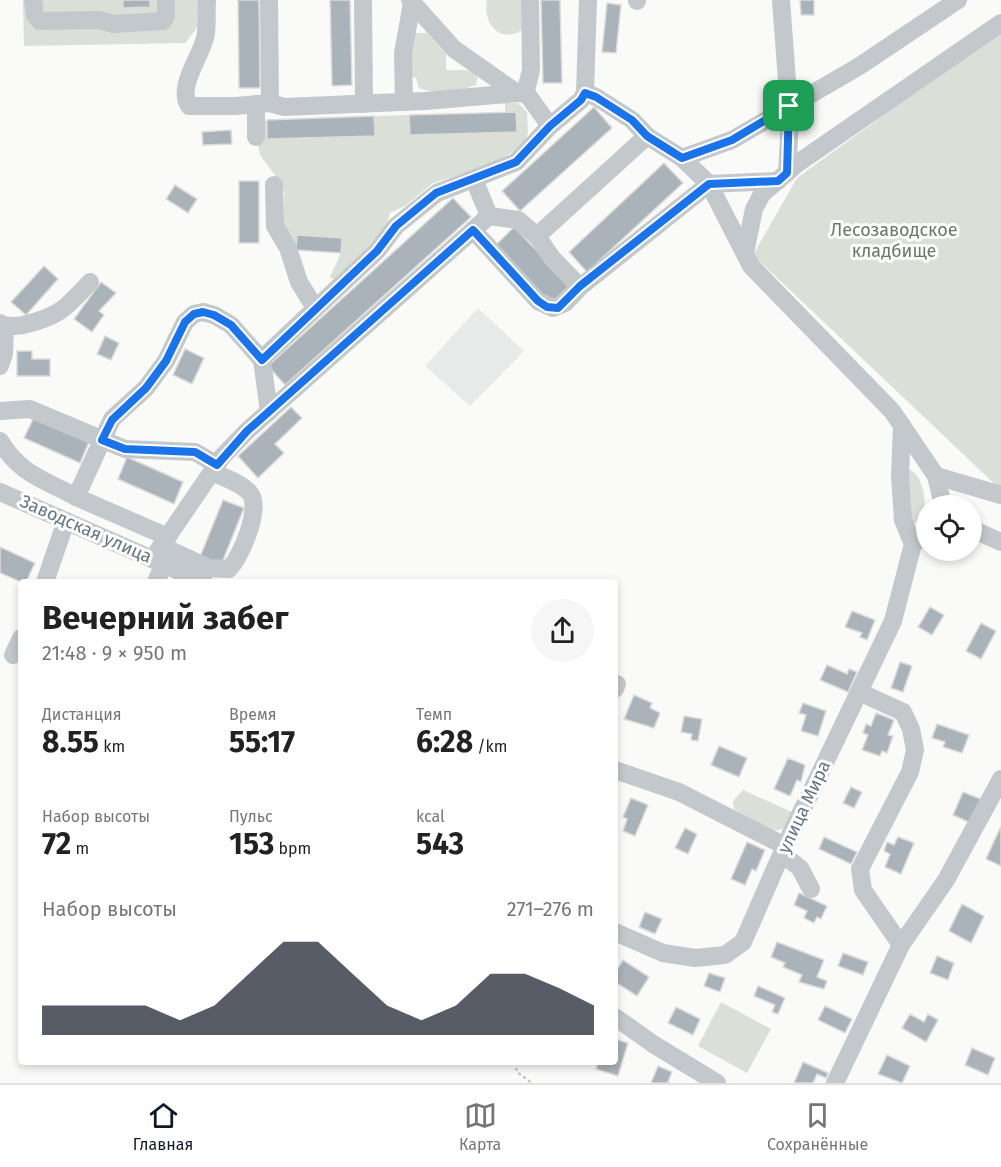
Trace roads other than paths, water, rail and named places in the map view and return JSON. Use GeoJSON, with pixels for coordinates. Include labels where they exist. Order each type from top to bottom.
{"type":"FeatureCollection","features":[{"type":"Feature","properties":{"kind":"street"},"geometry":{"type":"LineString","coordinates":[[33,0],[35,15],[40,21],[99,20],[114,24],[163,21],[166,16],[166,0]]}},
{"type":"Feature","properties":{"kind":"street"},"geometry":{"type":"LineString","coordinates":[[207,0],[206,38],[187,86],[189,106],[263,104],[284,108],[521,93]]}},
{"type":"Feature","properties":{"kind":"street"},"geometry":{"type":"LineString","coordinates":[[256,137],[263,104],[269,0]]}},
{"type":"Feature","properties":{"kind":"street"},"geometry":{"type":"LineString","coordinates":[[363,0],[364,104]]}},
{"type":"Feature","properties":{"kind":"street"},"geometry":{"type":"LineString","coordinates":[[521,93],[531,70],[530,0]]}},
{"type":"Feature","properties":{"kind":"street"},"geometry":{"type":"LineString","coordinates":[[262,360],[377,251],[396,226],[420,206],[436,193],[516,162],[550,126],[581,100],[585,93],[588,0]]}},
{"type":"Feature","properties":{"kind":"street"},"geometry":{"type":"LineString","coordinates":[[781,0],[789,106],[782,177]]}},
{"type":"Feature","properties":{"kind":"street"},"geometry":{"type":"LineString","coordinates":[[682,158],[732,140],[858,67],[958,0]]}},
{"type":"Feature","properties":{"kind":"street"},"geometry":{"type":"LineString","coordinates":[[404,102],[403,53],[411,2]]}},
{"type":"Feature","properties":{"kind":"street"},"geometry":{"type":"LineString","coordinates":[[411,2],[454,49],[521,93],[550,126]]}},
{"type":"Feature","properties":{"kind":"street"},"geometry":{"type":"LineString","coordinates":[[745,253],[754,209],[762,194],[782,177],[1001,23]]}},
{"type":"Feature","properties":{"kind":"street"},"geometry":{"type":"LineString","coordinates":[[585,93],[596,97],[632,120],[647,136],[682,158],[709,184],[751,266],[892,411],[936,476],[940,495]]}},
{"type":"Feature","properties":{"kind":"street"},"geometry":{"type":"LineString","coordinates":[[537,236],[647,136]]}},
{"type":"Feature","properties":{"kind":"street"},"geometry":{"type":"LineString","coordinates":[[473,230],[538,301],[547,307],[558,308],[580,286],[709,184],[782,177]]}},
{"type":"Feature","properties":{"kind":"street"},"geometry":{"type":"LineString","coordinates":[[474,180],[489,216]]}},
{"type":"Feature","properties":{"kind":"street"},"geometry":{"type":"LineString","coordinates":[[274,185],[275,226],[288,248],[299,282],[315,308]]}},
{"type":"Feature","properties":{"kind":"street"},"geometry":{"type":"LineString","coordinates":[[156,579],[161,551],[214,468],[247,431],[489,216],[518,220],[537,236],[552,258],[580,286]]}},
{"type":"Feature","properties":{"kind":"street"},"geometry":{"type":"LineString","coordinates":[[0,366],[4,354],[2,325],[50,319],[68,306],[90,282]]}},
{"type":"Feature","properties":{"kind":"street"},"geometry":{"type":"LineString","coordinates":[[76,497],[112,420],[146,388],[166,361],[185,322],[194,314],[203,312],[214,315],[231,325],[262,360],[269,412]]}},
{"type":"Feature","properties":{"kind":"street"},"geometry":{"type":"LineString","coordinates":[[0,411],[30,409],[125,449],[195,452],[214,468],[248,490],[253,497],[254,514],[236,562],[229,569],[209,568],[161,551],[76,497],[21,468],[8,456],[0,441]]}},
{"type":"Feature","properties":{"kind":"street"},"geometry":{"type":"LineString","coordinates":[[902,425],[900,476],[903,520],[913,544],[916,542]]}},
{"type":"Feature","properties":{"kind":"street"},"geometry":{"type":"LineString","coordinates":[[936,476],[1001,495]]}},
{"type":"Feature","properties":{"kind":"street"},"geometry":{"type":"LineString","coordinates":[[38,508],[50,483]]}},
{"type":"Feature","properties":{"kind":"street","name":"Заводская улица"},"geometry":{"type":"LineString","coordinates":[[0,492],[66,521],[161,551],[200,579]]}},
{"type":"Feature","properties":{"kind":"street"},"geometry":{"type":"LineString","coordinates":[[46,579],[66,521]]}},
{"type":"Feature","properties":{"kind":"street"},"geometry":{"type":"LineString","coordinates":[[982,533],[1001,542]]}},
{"type":"Feature","properties":{"kind":"street","name":"улица Мира"},"geometry":{"type":"LineString","coordinates":[[618,933],[663,953],[694,958],[725,955],[743,942],[784,850],[893,621],[913,544]]}},
{"type":"Feature","properties":{"kind":"street"},"geometry":{"type":"LineString","coordinates":[[859,692],[903,712],[912,729],[915,750],[910,772],[860,869],[862,890],[901,945]]}},
{"type":"Feature","properties":{"kind":"street"},"geometry":{"type":"LineString","coordinates":[[618,771],[679,792],[784,850],[800,868],[811,889]]}},
{"type":"Feature","properties":{"kind":"street"},"geometry":{"type":"LineString","coordinates":[[835,1083],[901,945],[946,880],[1001,779]]}},
{"type":"Feature","properties":{"kind":"street"},"geometry":{"type":"LineString","coordinates":[[618,1019],[653,1044],[717,1083]]}},
{"type":"Feature","properties":{"kind":"park label","name":"Лесозаводское кладбище"},"geometry":{"type":"Point","coordinates":[894,240]}}]}
